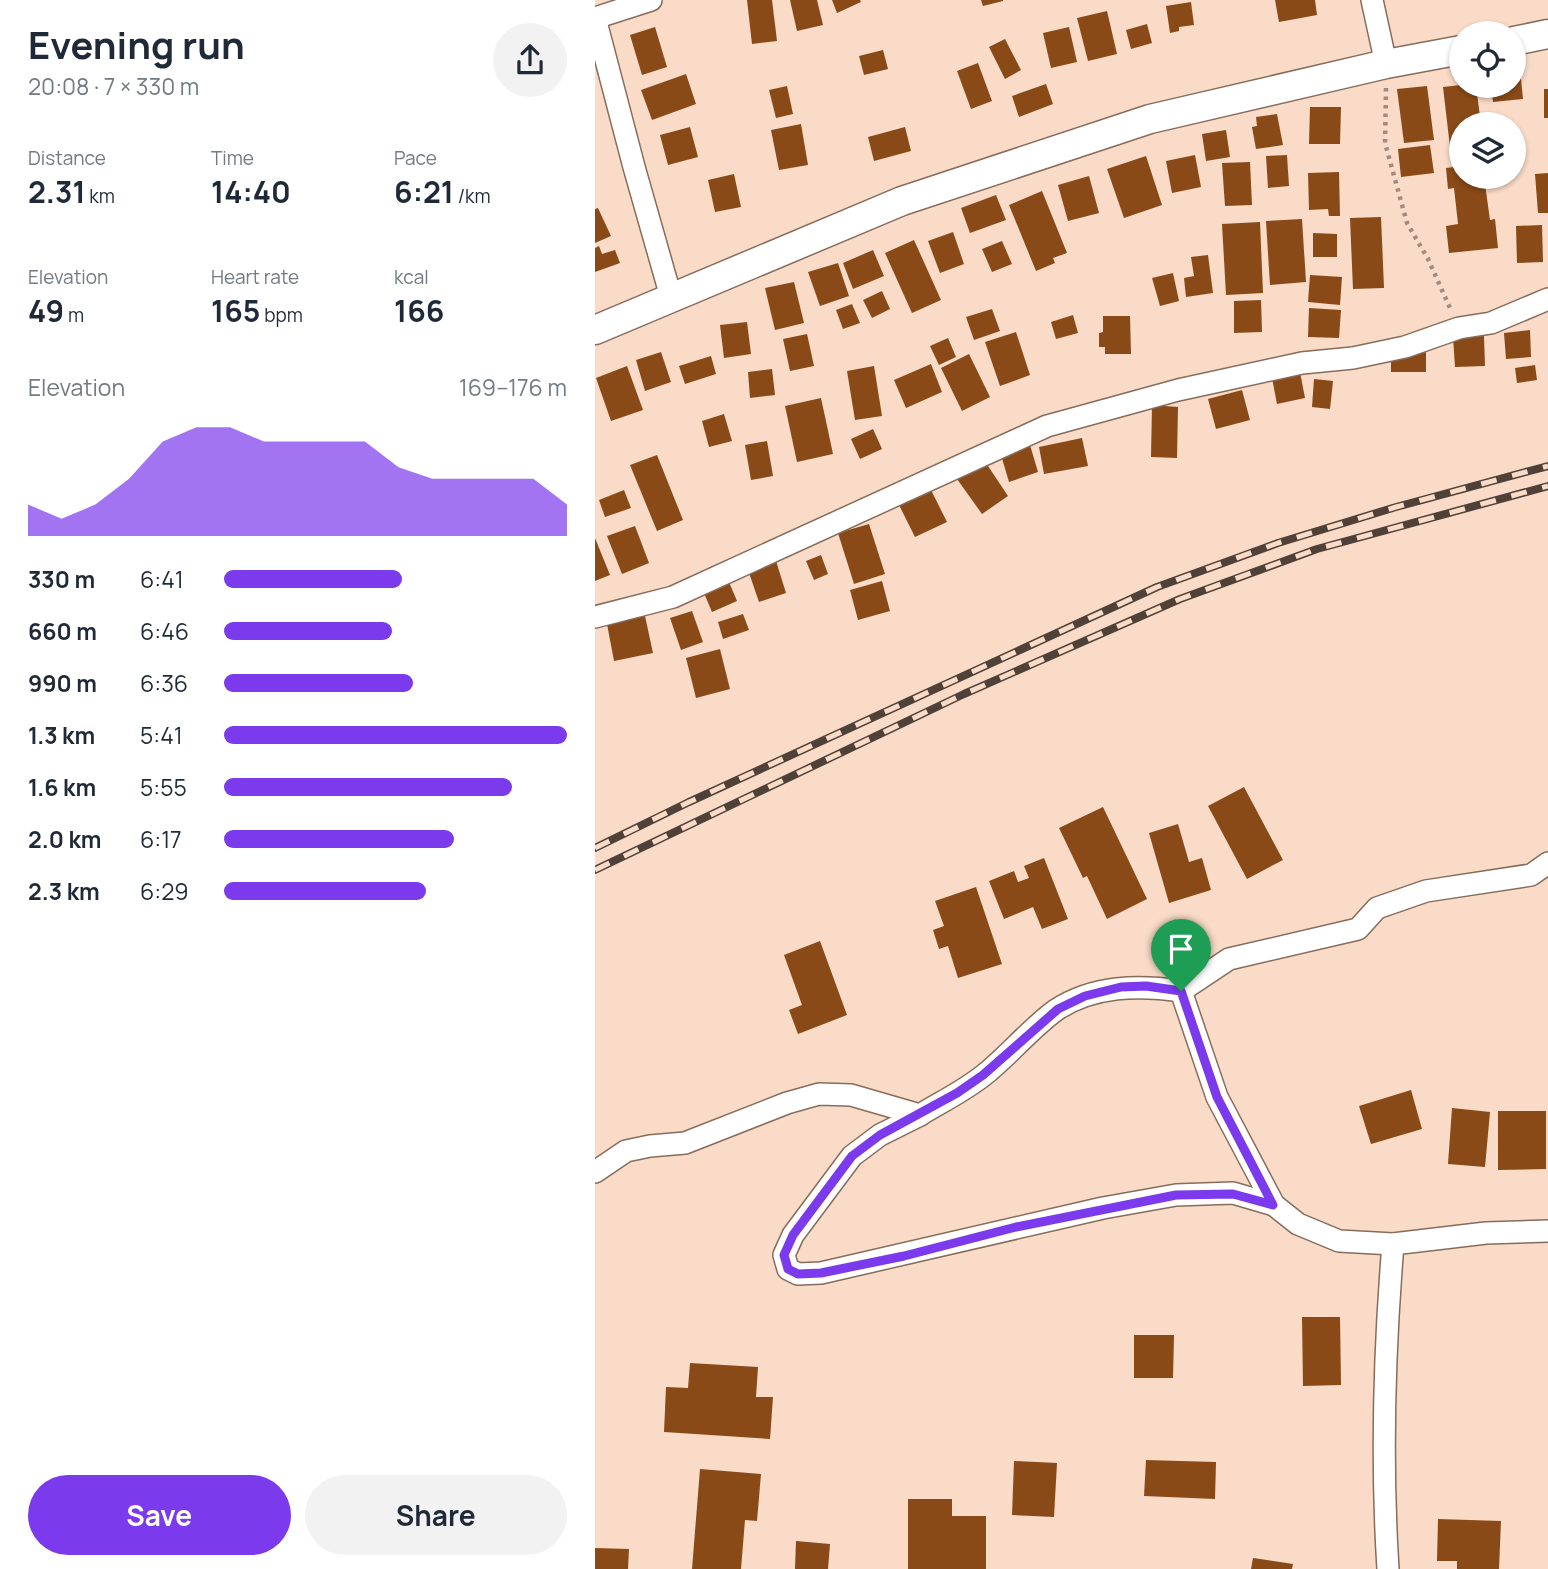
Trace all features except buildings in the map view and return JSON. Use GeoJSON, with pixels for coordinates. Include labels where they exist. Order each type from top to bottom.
{"type":"FeatureCollection","features":[{"type":"Feature","properties":{"kind":"street"},"geometry":{"type":"LineString","coordinates":[[651,0],[595,17],[671,297]]}},
{"type":"Feature","properties":{"kind":"street"},"geometry":{"type":"LineString","coordinates":[[1373,0],[1386,64]]}},
{"type":"Feature","properties":{"kind":"street"},"geometry":{"type":"LineString","coordinates":[[1526,39],[1548,34]]}},
{"type":"Feature","properties":{"kind":"street"},"geometry":{"type":"LineString","coordinates":[[595,330],[902,201],[1150,119],[1386,64],[1449,52]]}},
{"type":"Feature","properties":{"kind":"street"},"geometry":{"type":"LineString","coordinates":[[595,617],[673,597],[1047,426],[1178,390],[1302,363],[1353,358],[1405,347],[1459,328],[1491,323],[1548,299]]}},
{"type":"Feature","properties":{"kind":"street"},"geometry":{"type":"LineString","coordinates":[[1548,863],[1531,875],[1426,891],[1377,908],[1358,929],[1229,959],[1181,991],[1146,986],[1121,987],[1085,996],[1058,1009],[983,1075],[919,1115],[880,1135],[852,1156],[793,1235],[784,1255],[788,1269],[798,1274],[821,1273],[904,1256],[1041,1222],[1176,1195],[1233,1194],[1273,1205],[1298,1224],[1339,1241],[1394,1244],[1486,1233],[1548,1231]]}},
{"type":"Feature","properties":{"kind":"street"},"geometry":{"type":"LineString","coordinates":[[1181,991],[1217,1097],[1273,1205]]}},
{"type":"Feature","properties":{"kind":"street"},"geometry":{"type":"LineString","coordinates":[[595,1172],[626,1151],[685,1143],[787,1103],[819,1094],[851,1095],[919,1115]]}},
{"type":"Feature","properties":{"kind":"street"},"geometry":{"type":"LineString","coordinates":[[1388,1569],[1383,1484],[1385,1367],[1394,1244]]}},
{"type":"Feature","properties":{"kind":"path"},"geometry":{"type":"LineString","coordinates":[[1386,64],[1385,143],[1407,223],[1428,259],[1459,328]]}},
{"type":"Feature","properties":{"kind":"railway"},"geometry":{"type":"LineString","coordinates":[[595,848],[689,802],[1157,587],[1278,543],[1396,507],[1548,466]]}},
{"type":"Feature","properties":{"kind":"railway"},"geometry":{"type":"LineString","coordinates":[[595,870],[964,694],[1180,599],[1317,549],[1548,486]]}},
{"type":"Feature","properties":{"kind":"route"},"geometry":{"type":"LineString","coordinates":[[1146,986],[1181,991],[1217,1097],[1273,1205],[1233,1194],[1176,1195],[1016,1227],[904,1256],[821,1273],[798,1274],[788,1269],[784,1255],[793,1235],[852,1156],[880,1135],[957,1093],[983,1075],[1058,1009],[1085,996],[1121,987],[1146,986]]}}]}
